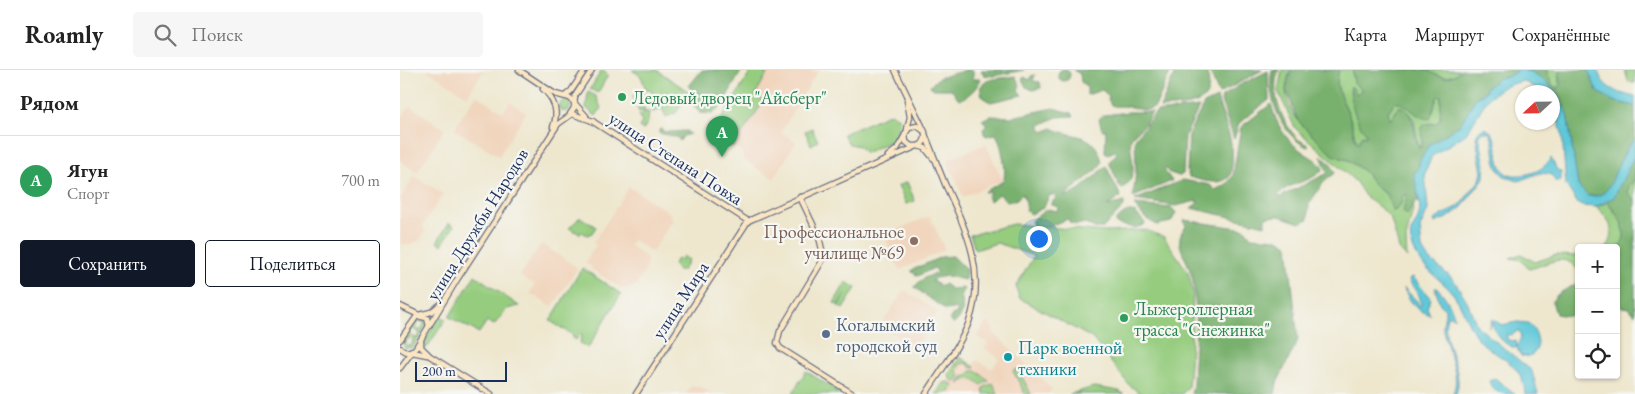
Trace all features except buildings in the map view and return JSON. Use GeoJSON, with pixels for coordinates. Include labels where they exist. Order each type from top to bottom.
{"type":"FeatureCollection","features":[{"type":"Feature","properties":{"kind":"street"},"geometry":{"type":"LineString","coordinates":[[519,70],[549,94],[561,115],[579,115],[593,121]]}},
{"type":"Feature","properties":{"kind":"street"},"geometry":{"type":"LineString","coordinates":[[551,132],[556,118],[557,100],[573,89],[585,70]]}},
{"type":"Feature","properties":{"kind":"street"},"geometry":{"type":"LineString","coordinates":[[551,132],[574,110],[575,96],[592,70]]}},
{"type":"Feature","properties":{"kind":"street"},"geometry":{"type":"LineString","coordinates":[[895,70],[924,132],[971,244],[976,270],[974,305],[965,332],[926,394]]}},
{"type":"Feature","properties":{"kind":"street"},"geometry":{"type":"LineString","coordinates":[[536,82],[570,98],[579,110],[593,121]]}},
{"type":"Feature","properties":{"kind":"street"},"geometry":{"type":"LineString","coordinates":[[903,86],[909,112],[906,133],[907,143],[916,147],[924,147],[929,151],[942,177]]}},
{"type":"Feature","properties":{"kind":"street","name":"улица Степана Повха"},"geometry":{"type":"LineString","coordinates":[[593,121],[748,220],[880,161],[916,147]]}},
{"type":"Feature","properties":{"kind":"street"},"geometry":{"type":"LineString","coordinates":[[906,133],[914,126],[924,132]]}},
{"type":"Feature","properties":{"kind":"street","name":"улица Дружбы Народов"},"geometry":{"type":"LineString","coordinates":[[400,368],[428,330],[551,132]]}},
{"type":"Feature","properties":{"kind":"street"},"geometry":{"type":"LineString","coordinates":[[916,147],[924,142],[924,132]]}},
{"type":"Feature","properties":{"kind":"street","name":"улица Степана Повха"},"geometry":{"type":"LineString","coordinates":[[880,161],[897,149],[906,133]]}},
{"type":"Feature","properties":{"kind":"street"},"geometry":{"type":"LineString","coordinates":[[800,197],[821,243],[824,258],[780,331],[776,341],[780,348],[853,394]]}},
{"type":"Feature","properties":{"kind":"street","name":"улица Мира"},"geometry":{"type":"LineString","coordinates":[[636,394],[748,220]]}},
{"type":"Feature","properties":{"kind":"street"},"geometry":{"type":"LineString","coordinates":[[400,306],[419,315],[431,312],[444,302]]}},
{"type":"Feature","properties":{"kind":"street"},"geometry":{"type":"LineString","coordinates":[[406,309],[410,315],[411,322]]}},
{"type":"Feature","properties":{"kind":"street","name":"улица Дружбы Народов"},"geometry":{"type":"LineString","coordinates":[[400,340],[411,322],[419,315],[428,320],[428,330]]}},
{"type":"Feature","properties":{"kind":"street"},"geometry":{"type":"LineString","coordinates":[[422,338],[421,347],[430,356],[491,394]]}},
{"type":"Feature","properties":{"kind":"street"},"geometry":{"type":"LineString","coordinates":[[400,348],[405,352],[430,356]]}},
{"type":"Feature","properties":{"kind":"shaded area"},"geometry":{"type":"Polygon","coordinates":[[[427,70],[484,70],[467,96],[427,70]]]}},
{"type":"Feature","properties":{"kind":"shaded area"},"geometry":{"type":"Polygon","coordinates":[[[752,70],[818,71],[781,132],[796,142],[774,179],[744,160],[741,151],[712,133],[714,129],[711,127],[719,123],[752,70]]]}},
{"type":"Feature","properties":{"kind":"shaded area"},"geometry":{"type":"Polygon","coordinates":[[[476,95],[503,112],[510,102],[526,113],[499,156],[454,129],[476,95]]]}},
{"type":"Feature","properties":{"kind":"shaded area"},"geometry":{"type":"Polygon","coordinates":[[[410,106],[445,129],[417,172],[400,161],[400,119],[410,106]]]}},
{"type":"Feature","properties":{"kind":"shaded area"},"geometry":{"type":"Polygon","coordinates":[[[986,144],[1002,180],[963,197],[947,160],[986,144]]]}},
{"type":"Feature","properties":{"kind":"shaded area"},"geometry":{"type":"Polygon","coordinates":[[[414,176],[443,194],[422,227],[426,230],[420,240],[409,245],[402,244],[400,247],[400,199],[414,176]]]}},
{"type":"Feature","properties":{"kind":"shaded area"},"geometry":{"type":"Polygon","coordinates":[[[629,187],[669,212],[673,220],[652,252],[633,240],[630,246],[647,258],[646,269],[636,285],[623,289],[591,269],[592,267],[585,263],[596,245],[593,243],[629,187]]]}},
{"type":"Feature","properties":{"kind":"shaded area","name":"Профессиональное училище №69"},"geometry":{"type":"Polygon","coordinates":[[[930,216],[945,250],[900,270],[884,235],[930,216]]]}},
{"type":"Feature","properties":{"kind":"shaded area"},"geometry":{"type":"Polygon","coordinates":[[[541,244],[578,268],[553,306],[530,293],[535,285],[520,276],[541,244]]]}},
{"type":"Feature","properties":{"kind":"shaded area"},"geometry":{"type":"Polygon","coordinates":[[[904,290],[938,312],[916,348],[880,326],[904,290]]]}},
{"type":"Feature","properties":{"kind":"shaded area","name":"Парк военной техники"},"geometry":{"type":"Polygon","coordinates":[[[986,322],[992,326],[994,333],[1052,389],[1048,394],[935,394],[943,381],[950,378],[948,373],[959,356],[973,365],[977,360],[992,369],[999,358],[984,348],[988,343],[977,337],[986,322]]]}},
{"type":"Feature","properties":{"kind":"shaded area"},"geometry":{"type":"Polygon","coordinates":[[[691,386],[702,387],[713,394],[686,394],[691,386]]]}},
{"type":"Feature","properties":{"kind":"green space"},"geometry":{"type":"Polygon","coordinates":[[[1066,69],[1069,70],[1069,80],[1062,81],[1059,80],[1058,73],[1059,70],[1066,69]]]}},
{"type":"Feature","properties":{"kind":"green space"},"geometry":{"type":"Polygon","coordinates":[[[602,70],[608,75],[598,93],[590,89],[602,70]]]}},
{"type":"Feature","properties":{"kind":"green space"},"geometry":{"type":"Polygon","coordinates":[[[632,70],[657,70],[689,92],[676,113],[666,117],[662,108],[653,112],[651,106],[657,104],[651,89],[646,90],[641,76],[632,70]]]}},
{"type":"Feature","properties":{"kind":"green space"},"geometry":{"type":"Polygon","coordinates":[[[702,70],[742,70],[722,105],[713,114],[700,113],[693,105],[699,93],[691,90],[689,86],[702,70]]]}},
{"type":"Feature","properties":{"kind":"green space"},"geometry":{"type":"Polygon","coordinates":[[[752,70],[761,70],[767,74],[755,95],[764,101],[733,147],[712,133],[714,129],[711,127],[719,123],[752,70]]]}},
{"type":"Feature","properties":{"kind":"green space"},"geometry":{"type":"Polygon","coordinates":[[[966,70],[973,70],[973,79],[981,79],[972,92],[962,99],[959,100],[951,89],[934,89],[930,86],[938,78],[966,70]]]}},
{"type":"Feature","properties":{"kind":"green space"},"geometry":{"type":"Polygon","coordinates":[[[981,70],[1024,70],[993,76],[984,75],[981,70]]]}},
{"type":"Feature","properties":{"kind":"green space"},"geometry":{"type":"Polygon","coordinates":[[[1073,70],[1171,70],[1155,107],[1146,110],[1111,105],[1108,99],[1109,96],[1102,90],[1087,95],[1087,87],[1081,82],[1080,74],[1073,70]]]}},
{"type":"Feature","properties":{"kind":"green space"},"geometry":{"type":"Polygon","coordinates":[[[1176,70],[1206,70],[1209,83],[1208,92],[1204,98],[1189,105],[1160,108],[1176,70]]]}},
{"type":"Feature","properties":{"kind":"green space"},"geometry":{"type":"Polygon","coordinates":[[[1209,70],[1262,70],[1219,94],[1209,70]]]}},
{"type":"Feature","properties":{"kind":"green space"},"geometry":{"type":"Polygon","coordinates":[[[1272,70],[1279,70],[1276,78],[1276,97],[1287,125],[1299,140],[1309,146],[1307,147],[1290,134],[1278,114],[1271,91],[1272,70]]]}},
{"type":"Feature","properties":{"kind":"green space"},"geometry":{"type":"Polygon","coordinates":[[[1282,70],[1291,70],[1286,84],[1287,97],[1291,110],[1309,133],[1342,159],[1348,160],[1365,172],[1376,187],[1386,194],[1395,211],[1401,204],[1402,197],[1407,193],[1407,215],[1415,201],[1406,239],[1407,258],[1399,249],[1391,219],[1365,196],[1356,182],[1295,128],[1278,91],[1282,70]]]}},
{"type":"Feature","properties":{"kind":"green space"},"geometry":{"type":"Polygon","coordinates":[[[1291,70],[1339,70],[1338,90],[1350,118],[1358,144],[1362,135],[1366,136],[1366,133],[1356,117],[1352,104],[1351,86],[1357,94],[1362,90],[1354,83],[1353,70],[1425,70],[1444,78],[1455,75],[1461,70],[1522,70],[1486,88],[1486,91],[1474,100],[1462,123],[1433,144],[1420,166],[1418,174],[1418,203],[1415,202],[1407,215],[1403,212],[1407,194],[1402,197],[1401,204],[1393,212],[1386,194],[1376,187],[1365,172],[1348,160],[1333,155],[1298,121],[1286,90],[1291,70]],[[1441,96],[1437,97],[1430,119],[1395,102],[1388,112],[1390,120],[1400,106],[1409,114],[1414,125],[1419,149],[1423,144],[1421,128],[1424,124],[1435,124],[1440,120],[1441,96]]]}},
{"type":"Feature","properties":{"kind":"green space"},"geometry":{"type":"Polygon","coordinates":[[[1339,70],[1353,70],[1354,81],[1362,90],[1357,94],[1351,86],[1350,91],[1359,124],[1367,133],[1366,137],[1362,135],[1359,145],[1348,112],[1340,96],[1337,84],[1339,70]]]}},
{"type":"Feature","properties":{"kind":"green space"},"geometry":{"type":"Polygon","coordinates":[[[1425,70],[1461,70],[1448,77],[1443,77],[1425,70]]]}},
{"type":"Feature","properties":{"kind":"green space"},"geometry":{"type":"Polygon","coordinates":[[[1525,70],[1546,70],[1552,85],[1549,85],[1539,76],[1525,70]]]}},
{"type":"Feature","properties":{"kind":"green space"},"geometry":{"type":"Polygon","coordinates":[[[1546,70],[1559,70],[1560,85],[1552,85],[1546,70]]]}},
{"type":"Feature","properties":{"kind":"green space"},"geometry":{"type":"Polygon","coordinates":[[[1559,70],[1588,70],[1597,91],[1613,101],[1635,106],[1635,139],[1626,148],[1614,179],[1607,190],[1600,195],[1588,196],[1578,186],[1567,114],[1561,100],[1559,70]]]}},
{"type":"Feature","properties":{"kind":"green space"},"geometry":{"type":"Polygon","coordinates":[[[1625,70],[1635,70],[1635,83],[1628,81],[1625,70]]]}},
{"type":"Feature","properties":{"kind":"green space"},"geometry":{"type":"Polygon","coordinates":[[[1268,71],[1269,100],[1239,123],[1234,139],[1221,101],[1222,97],[1240,85],[1268,71]]]}},
{"type":"Feature","properties":{"kind":"green space"},"geometry":{"type":"Polygon","coordinates":[[[1035,75],[1033,81],[1040,82],[1041,88],[1033,90],[1026,87],[1022,79],[1024,77],[1030,80],[1031,76],[1035,75]]]}},
{"type":"Feature","properties":{"kind":"green space"},"geometry":{"type":"Polygon","coordinates":[[[1015,76],[1020,85],[1018,90],[1022,95],[991,102],[983,96],[981,86],[988,80],[1015,76]]]}},
{"type":"Feature","properties":{"kind":"green space"},"geometry":{"type":"Polygon","coordinates":[[[588,92],[596,96],[601,108],[596,116],[586,108],[588,92]]]}},
{"type":"Feature","properties":{"kind":"green space"},"geometry":{"type":"Polygon","coordinates":[[[644,92],[639,95],[645,111],[639,112],[633,96],[644,92]]]}},
{"type":"Feature","properties":{"kind":"green space"},"geometry":{"type":"Polygon","coordinates":[[[1437,96],[1441,96],[1440,120],[1435,124],[1429,123],[1419,150],[1414,120],[1406,110],[1396,111],[1391,121],[1388,112],[1395,102],[1402,103],[1417,114],[1433,113],[1437,96]]]}},
{"type":"Feature","properties":{"kind":"green space"},"geometry":{"type":"Polygon","coordinates":[[[1217,98],[1232,146],[1232,166],[1230,176],[1226,179],[1210,182],[1189,177],[1187,171],[1189,133],[1204,104],[1217,98]]]}},
{"type":"Feature","properties":{"kind":"green space"},"geometry":{"type":"Polygon","coordinates":[[[565,100],[571,106],[565,112],[559,106],[565,100]]]}},
{"type":"Feature","properties":{"kind":"green space"},"geometry":{"type":"Polygon","coordinates":[[[1271,104],[1279,125],[1287,137],[1297,148],[1317,161],[1323,169],[1313,177],[1288,187],[1278,195],[1280,197],[1328,173],[1321,156],[1330,163],[1335,173],[1326,179],[1309,204],[1308,219],[1300,223],[1279,216],[1265,217],[1265,225],[1191,208],[1199,202],[1196,201],[1176,206],[1135,200],[1183,180],[1210,185],[1215,190],[1227,184],[1233,176],[1241,127],[1271,104]]]}},
{"type":"Feature","properties":{"kind":"green space"},"geometry":{"type":"Polygon","coordinates":[[[1199,107],[1185,136],[1183,174],[1179,176],[1170,173],[1167,169],[1164,170],[1172,181],[1133,197],[1136,172],[1135,139],[1156,112],[1199,107]]]}},
{"type":"Feature","properties":{"kind":"green space"},"geometry":{"type":"Polygon","coordinates":[[[1053,108],[1072,113],[1074,116],[1057,117],[1040,125],[1040,128],[1044,132],[1052,128],[1088,140],[1099,152],[1102,162],[1098,169],[1064,196],[1070,195],[1081,188],[1106,166],[1121,197],[1107,206],[1124,202],[1124,207],[1103,228],[1095,228],[1084,223],[1077,225],[1070,223],[1068,219],[1046,227],[1034,227],[1031,221],[1047,209],[1057,211],[1058,207],[1050,204],[1056,198],[1055,195],[1050,195],[1043,208],[1031,214],[1026,211],[1026,202],[1022,194],[1017,199],[1008,202],[999,194],[990,201],[987,198],[990,192],[984,192],[1003,181],[1005,171],[998,138],[996,134],[986,136],[984,134],[983,129],[987,125],[982,120],[990,116],[1012,117],[1053,108]]]}},
{"type":"Feature","properties":{"kind":"green space"},"geometry":{"type":"Polygon","coordinates":[[[649,112],[648,122],[643,130],[639,127],[642,122],[639,116],[649,112]]]}},
{"type":"Feature","properties":{"kind":"green space"},"geometry":{"type":"Polygon","coordinates":[[[1152,112],[1145,124],[1131,138],[1133,172],[1128,183],[1122,188],[1109,162],[1117,153],[1115,151],[1108,154],[1105,152],[1106,130],[1102,130],[1099,119],[1103,115],[1152,112]]]}},
{"type":"Feature","properties":{"kind":"green space"},"geometry":{"type":"Polygon","coordinates":[[[891,113],[900,119],[895,139],[865,153],[859,146],[849,144],[843,134],[891,113]]]}},
{"type":"Feature","properties":{"kind":"green space"},"geometry":{"type":"Polygon","coordinates":[[[812,128],[818,141],[811,145],[805,131],[812,128]]]}},
{"type":"Feature","properties":{"kind":"green space"},"geometry":{"type":"Polygon","coordinates":[[[662,129],[665,132],[687,131],[690,134],[683,136],[680,141],[676,137],[659,133],[659,130],[662,129]]]}},
{"type":"Feature","properties":{"kind":"green space"},"geometry":{"type":"Polygon","coordinates":[[[1635,155],[1635,179],[1629,186],[1628,192],[1635,201],[1635,315],[1629,308],[1620,307],[1620,245],[1624,238],[1624,232],[1620,220],[1608,202],[1635,155]]]}},
{"type":"Feature","properties":{"kind":"green space"},"geometry":{"type":"Polygon","coordinates":[[[1635,179],[1635,201],[1628,192],[1629,186],[1635,179]]]}},
{"type":"Feature","properties":{"kind":"green space"},"geometry":{"type":"Polygon","coordinates":[[[907,182],[915,201],[906,204],[898,186],[907,182]]]}},
{"type":"Feature","properties":{"kind":"green space"},"geometry":{"type":"Polygon","coordinates":[[[1608,202],[1620,220],[1623,226],[1624,238],[1620,245],[1609,244],[1612,232],[1610,226],[1605,216],[1596,207],[1608,202]]]}},
{"type":"Feature","properties":{"kind":"green space"},"geometry":{"type":"Polygon","coordinates":[[[1134,205],[1172,208],[1176,213],[1171,222],[1157,225],[1145,218],[1134,205]]]}},
{"type":"Feature","properties":{"kind":"green space"},"geometry":{"type":"Polygon","coordinates":[[[1128,211],[1136,213],[1145,223],[1144,225],[1135,228],[1116,224],[1116,220],[1128,211]]]}},
{"type":"Feature","properties":{"kind":"green space"},"geometry":{"type":"Polygon","coordinates":[[[580,217],[596,227],[592,233],[587,235],[581,232],[580,234],[569,228],[580,217]]]}},
{"type":"Feature","properties":{"kind":"green space"},"geometry":{"type":"Polygon","coordinates":[[[1184,220],[1245,229],[1251,237],[1278,239],[1288,245],[1298,340],[1277,383],[1275,394],[1191,394],[1196,314],[1194,286],[1180,243],[1182,232],[1186,227],[1184,220]]]}},
{"type":"Feature","properties":{"kind":"green space"},"geometry":{"type":"Polygon","coordinates":[[[449,223],[454,226],[442,245],[437,242],[449,223]]]}},
{"type":"Feature","properties":{"kind":"green space","name":"Лыжероллерная трасса \"Снежинка\""},"geometry":{"type":"Polygon","coordinates":[[[1013,224],[1105,232],[1146,230],[1164,237],[1188,272],[1193,293],[1188,387],[1182,394],[1141,394],[1129,385],[1092,338],[1019,298],[1016,286],[1034,256],[997,243],[975,250],[970,235],[1013,224]]]}},
{"type":"Feature","properties":{"kind":"green space"},"geometry":{"type":"Polygon","coordinates":[[[1521,254],[1535,262],[1556,255],[1575,256],[1575,267],[1569,262],[1559,260],[1529,269],[1521,260],[1510,258],[1521,254]]]}},
{"type":"Feature","properties":{"kind":"green space"},"geometry":{"type":"Polygon","coordinates":[[[683,256],[689,260],[683,270],[677,270],[674,264],[677,258],[681,260],[683,256]]]}},
{"type":"Feature","properties":{"kind":"green space"},"geometry":{"type":"Polygon","coordinates":[[[953,256],[966,269],[965,280],[947,276],[935,278],[932,281],[941,286],[945,284],[951,289],[963,288],[965,290],[961,293],[962,314],[954,324],[949,320],[952,315],[957,313],[957,308],[946,310],[914,287],[924,278],[937,273],[936,269],[934,268],[918,276],[912,272],[912,270],[941,257],[953,256]]]}},
{"type":"Feature","properties":{"kind":"green space"},"geometry":{"type":"Polygon","coordinates":[[[582,268],[621,294],[588,348],[580,343],[582,335],[579,334],[576,340],[572,337],[573,335],[550,321],[582,268]]]}},
{"type":"Feature","properties":{"kind":"green space"},"geometry":{"type":"Polygon","coordinates":[[[475,275],[519,306],[507,309],[494,325],[487,321],[479,333],[449,317],[475,275]]]}},
{"type":"Feature","properties":{"kind":"green space"},"geometry":{"type":"Polygon","coordinates":[[[846,282],[856,288],[843,309],[838,306],[845,295],[838,305],[834,303],[846,282]]]}},
{"type":"Feature","properties":{"kind":"green space"},"geometry":{"type":"Polygon","coordinates":[[[1575,284],[1575,315],[1568,316],[1556,314],[1552,301],[1558,294],[1575,284]]]}},
{"type":"Feature","properties":{"kind":"green space"},"geometry":{"type":"Polygon","coordinates":[[[440,316],[446,319],[426,349],[423,342],[440,316]]]}},
{"type":"Feature","properties":{"kind":"green space"},"geometry":{"type":"Polygon","coordinates":[[[417,318],[426,320],[427,325],[413,348],[405,348],[402,340],[417,318]],[[418,321],[416,330],[412,329],[410,333],[412,336],[405,342],[408,346],[412,345],[413,337],[417,338],[420,333],[417,331],[424,326],[423,322],[418,321]]]}},
{"type":"Feature","properties":{"kind":"green space"},"geometry":{"type":"Polygon","coordinates":[[[960,357],[975,367],[971,368],[967,363],[960,364],[957,370],[960,376],[956,382],[950,379],[949,374],[960,357]]]}},
{"type":"Feature","properties":{"kind":"green space"},"geometry":{"type":"Polygon","coordinates":[[[1018,369],[1031,394],[1025,394],[1013,371],[1018,369]]]}},
{"type":"Feature","properties":{"kind":"green space"},"geometry":{"type":"Polygon","coordinates":[[[806,371],[842,394],[792,394],[806,371]]]}},
{"type":"Feature","properties":{"kind":"green space"},"geometry":{"type":"Polygon","coordinates":[[[971,371],[976,371],[989,380],[981,385],[970,379],[964,380],[959,384],[963,377],[968,376],[971,371]]]}},
{"type":"Feature","properties":{"kind":"green space"},"geometry":{"type":"Polygon","coordinates":[[[948,382],[954,385],[950,392],[936,394],[943,383],[948,382]]]}},
{"type":"Feature","properties":{"kind":"green space"},"geometry":{"type":"Polygon","coordinates":[[[993,383],[998,394],[984,394],[983,388],[993,383]]]}},
{"type":"Feature","properties":{"kind":"green space"},"geometry":{"type":"Polygon","coordinates":[[[1094,387],[1119,391],[1124,394],[1070,394],[1094,387]]]}},
{"type":"Feature","properties":{"kind":"water"},"geometry":{"type":"Polygon","coordinates":[[[1518,70],[1526,71],[1534,74],[1549,85],[1530,85],[1523,81],[1505,86],[1488,98],[1466,134],[1432,156],[1425,173],[1428,210],[1420,228],[1422,249],[1427,257],[1453,279],[1466,299],[1477,326],[1532,371],[1538,394],[1525,394],[1520,374],[1515,368],[1478,339],[1454,295],[1422,263],[1410,238],[1420,210],[1414,173],[1418,170],[1420,160],[1429,145],[1460,125],[1475,99],[1486,91],[1486,88],[1499,78],[1508,77],[1518,70]]]}},
{"type":"Feature","properties":{"kind":"water"},"geometry":{"type":"Polygon","coordinates":[[[1588,70],[1598,70],[1603,82],[1607,86],[1617,92],[1635,97],[1635,106],[1613,101],[1597,91],[1588,70]]]}},
{"type":"Feature","properties":{"kind":"water"},"geometry":{"type":"Polygon","coordinates":[[[1560,99],[1567,114],[1578,186],[1588,196],[1602,194],[1606,190],[1630,144],[1635,139],[1635,155],[1614,197],[1596,207],[1578,204],[1566,185],[1560,127],[1560,99]]]}},
{"type":"Feature","properties":{"kind":"water"},"geometry":{"type":"Polygon","coordinates":[[[1484,128],[1490,131],[1494,136],[1502,169],[1507,174],[1532,173],[1543,167],[1551,158],[1557,170],[1561,172],[1561,181],[1555,181],[1551,174],[1540,173],[1518,181],[1505,176],[1499,171],[1495,161],[1493,143],[1489,132],[1483,132],[1479,136],[1485,165],[1484,178],[1462,207],[1449,217],[1435,223],[1434,220],[1459,206],[1480,180],[1482,172],[1476,137],[1478,132],[1484,128]]]}},
{"type":"Feature","properties":{"kind":"water"},"geometry":{"type":"Polygon","coordinates":[[[1413,277],[1431,299],[1427,307],[1430,315],[1417,308],[1404,288],[1417,301],[1419,306],[1421,305],[1420,297],[1409,279],[1413,277]]]}},
{"type":"Feature","properties":{"kind":"water"},"geometry":{"type":"Polygon","coordinates":[[[1435,288],[1445,298],[1454,315],[1454,318],[1448,315],[1446,333],[1457,375],[1458,385],[1456,394],[1452,394],[1455,388],[1455,372],[1443,329],[1445,309],[1440,304],[1435,288]]]}},
{"type":"Feature","properties":{"kind":"water"},"geometry":{"type":"Polygon","coordinates":[[[1492,319],[1502,325],[1517,322],[1528,323],[1536,333],[1538,345],[1536,350],[1528,356],[1521,356],[1517,348],[1508,345],[1500,339],[1495,331],[1493,322],[1489,328],[1492,319]],[[1519,330],[1512,335],[1507,334],[1507,340],[1516,341],[1517,347],[1521,337],[1519,330]]]}},
{"type":"Feature","properties":{"kind":"water"},"geometry":{"type":"Polygon","coordinates":[[[1495,378],[1515,394],[1503,393],[1493,389],[1489,381],[1495,378]]]}},
{"type":"Feature","properties":{"kind":"place","name":"Ледовый дворец \"Айсберг\""},"geometry":{"type":"Point","coordinates":[622,97]}},
{"type":"Feature","properties":{"kind":"place","name":"Ягун"},"geometry":{"type":"Point","coordinates":[722,157]}},
{"type":"Feature","properties":{"kind":"place","name":"Профессиональное училище №69"},"geometry":{"type":"Point","coordinates":[914,241]}},
{"type":"Feature","properties":{"kind":"place","name":"Лыжероллерная трасса \"Снежинка\""},"geometry":{"type":"Point","coordinates":[1124,318]}},
{"type":"Feature","properties":{"kind":"place","name":"Когалымский городской суд"},"geometry":{"type":"Point","coordinates":[826,334]}},
{"type":"Feature","properties":{"kind":"place","name":"Парк военной техники"},"geometry":{"type":"Point","coordinates":[1008,357]}}]}
